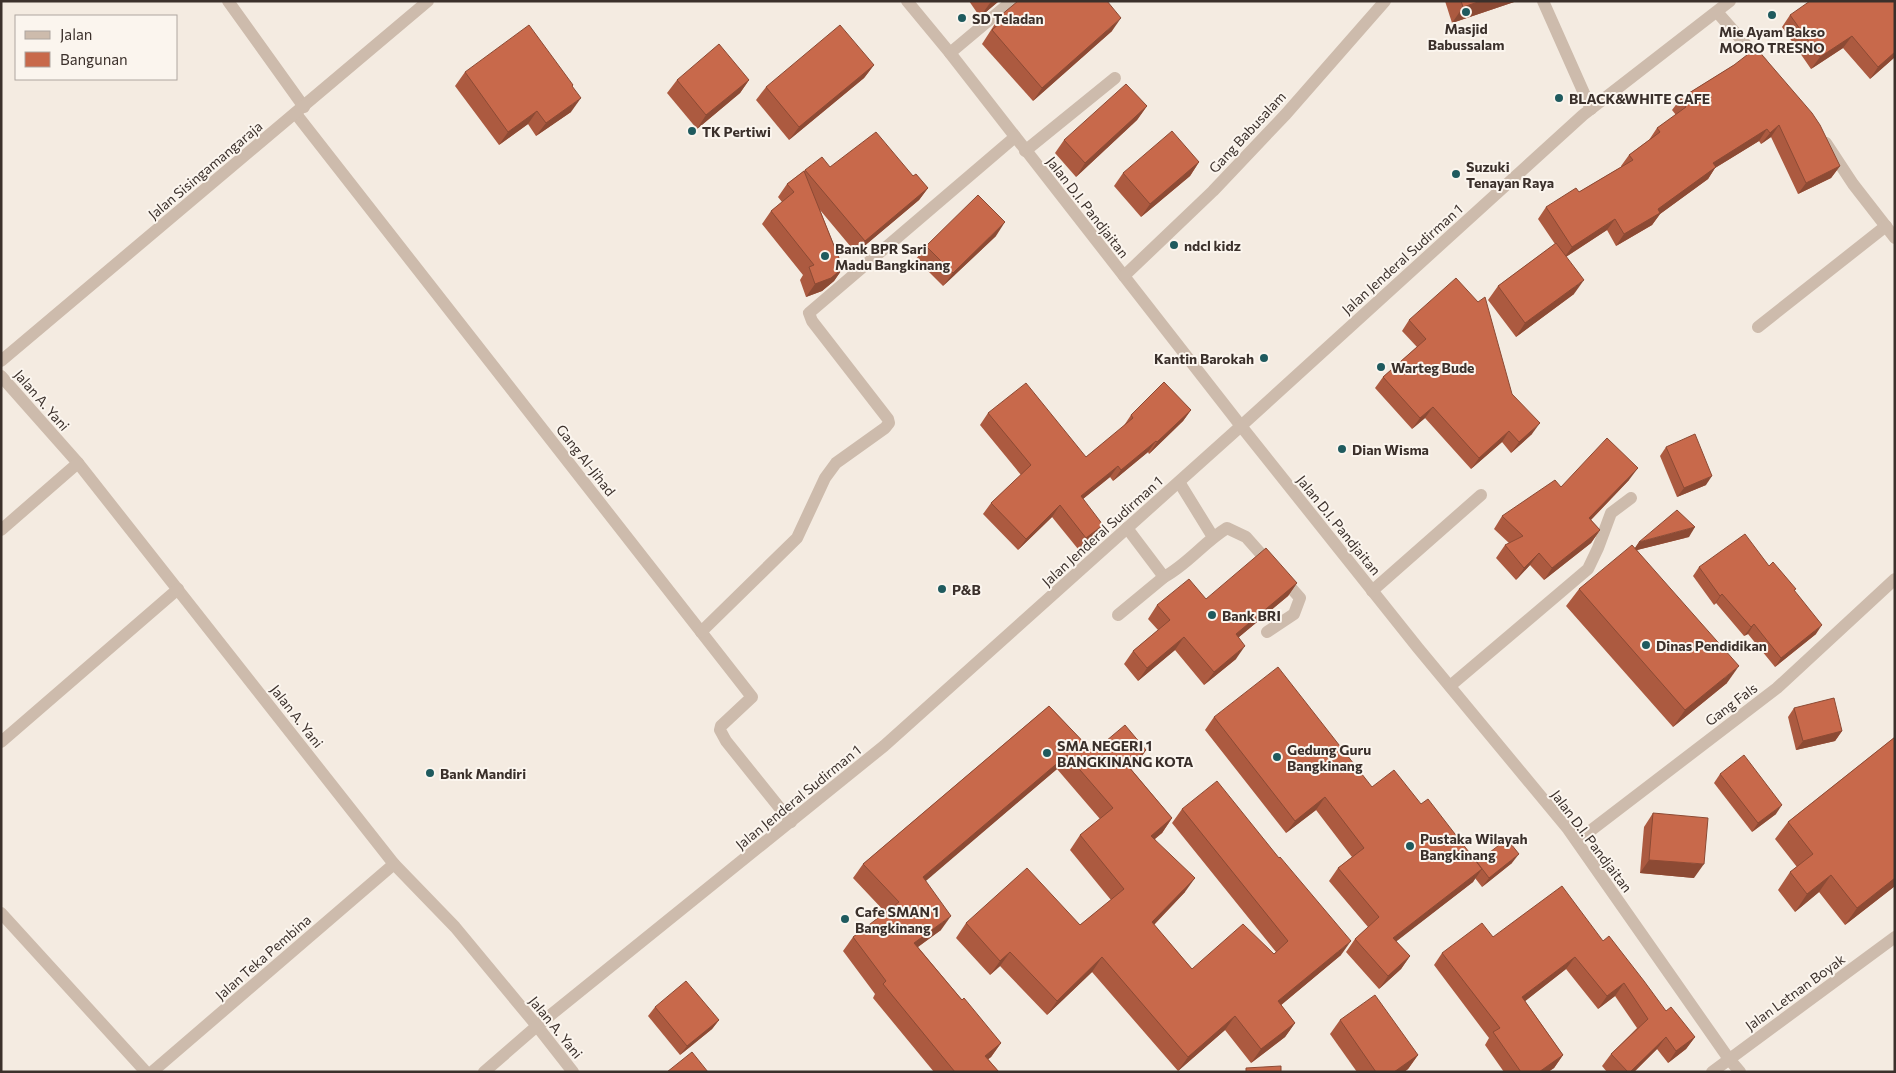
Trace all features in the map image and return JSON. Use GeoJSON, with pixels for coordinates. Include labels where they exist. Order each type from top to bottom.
{"type":"FeatureCollection","features":[{"type":"Feature","properties":{"kind":"street","name":"Gang Al-Jihad"},"geometry":{"type":"LineString","coordinates":[[228,1],[300,111],[752,697],[721,726],[720,730],[726,741],[791,822]]}},
{"type":"Feature","properties":{"kind":"street","name":"Jalan Sisingamangaraja"},"geometry":{"type":"LineString","coordinates":[[1,361],[300,111],[428,1]]}},
{"type":"Feature","properties":{"kind":"street","name":"Jalan D.I. Pandjaitan"},"geometry":{"type":"LineString","coordinates":[[907,1],[950,53],[1372,591],[1577,842],[1740,1072]]}},
{"type":"Feature","properties":{"kind":"street"},"geometry":{"type":"LineString","coordinates":[[950,53],[1012,1]]}},
{"type":"Feature","properties":{"kind":"street","name":"Gang Babusalam"},"geometry":{"type":"LineString","coordinates":[[1124,276],[1220,184],[1286,114],[1385,1]]}},
{"type":"Feature","properties":{"kind":"street"},"geometry":{"type":"LineString","coordinates":[[1543,1],[1591,109]]}},
{"type":"Feature","properties":{"kind":"street","name":"Jalan Jenderal Sudirman 1"},"geometry":{"type":"LineString","coordinates":[[484,1072],[538,1026],[884,746],[1591,109],[1730,1]]}},
{"type":"Feature","properties":{"kind":"street"},"geometry":{"type":"LineString","coordinates":[[1717,12],[1772,76]]}},
{"type":"Feature","properties":{"kind":"street"},"geometry":{"type":"LineString","coordinates":[[1025,151],[1115,78]]}},
{"type":"Feature","properties":{"kind":"street"},"geometry":{"type":"LineString","coordinates":[[1820,135],[1853,184],[1895,238]]}},
{"type":"Feature","properties":{"kind":"street"},"geometry":{"type":"LineString","coordinates":[[701,632],[797,538],[825,478],[836,463],[885,428],[889,423],[888,419],[812,321],[809,313],[1015,138]]}},
{"type":"Feature","properties":{"kind":"street"},"geometry":{"type":"LineString","coordinates":[[1758,327],[1886,226]]}},
{"type":"Feature","properties":{"kind":"street","name":"Jalan A. Yani"},"geometry":{"type":"LineString","coordinates":[[1,376],[78,463],[394,864],[455,928],[538,1026],[573,1072]]}},
{"type":"Feature","properties":{"kind":"street"},"geometry":{"type":"LineString","coordinates":[[1,530],[78,463]]}},
{"type":"Feature","properties":{"kind":"street"},"geometry":{"type":"LineString","coordinates":[[1179,482],[1213,537]]}},
{"type":"Feature","properties":{"kind":"street"},"geometry":{"type":"LineString","coordinates":[[1372,591],[1481,495]]}},
{"type":"Feature","properties":{"kind":"street"},"geometry":{"type":"LineString","coordinates":[[1450,686],[1588,569],[1611,513],[1631,498]]}},
{"type":"Feature","properties":{"kind":"street"},"geometry":{"type":"LineString","coordinates":[[1127,528],[1164,577]]}},
{"type":"Feature","properties":{"kind":"street"},"geometry":{"type":"LineString","coordinates":[[1118,615],[1164,577],[1178,570],[1213,537],[1227,528],[1246,537],[1300,598],[1294,614],[1267,632]]}},
{"type":"Feature","properties":{"kind":"street","name":"Gang Fals"},"geometry":{"type":"LineString","coordinates":[[1577,842],[1777,688],[1895,580]]}},
{"type":"Feature","properties":{"kind":"street"},"geometry":{"type":"LineString","coordinates":[[1,742],[178,589]]}},
{"type":"Feature","properties":{"kind":"street","name":"Jalan Teka Pembina"},"geometry":{"type":"LineString","coordinates":[[152,1072],[394,864]]}},
{"type":"Feature","properties":{"kind":"street"},"geometry":{"type":"LineString","coordinates":[[1,913],[146,1072]]}},
{"type":"Feature","properties":{"kind":"street","name":"Jalan Letnan Boyak"},"geometry":{"type":"LineString","coordinates":[[1712,1072],[1895,937]]}},
{"type":"Feature","properties":{"kind":"building"},"geometry":{"type":"Polygon","coordinates":[[[1018,1],[1107,1],[1121,18],[1042,88],[992,30],[1003,20],[1000,16],[1018,1]]]}},
{"type":"Feature","properties":{"kind":"building"},"geometry":{"type":"Polygon","coordinates":[[[1461,1],[1481,1],[1463,7],[1461,1]]]}},
{"type":"Feature","properties":{"kind":"building"},"geometry":{"type":"Polygon","coordinates":[[[1810,1],[1895,1],[1895,52],[1878,67],[1852,36],[1820,57],[1790,15],[1810,1]]]}},
{"type":"Feature","properties":{"kind":"building"},"geometry":{"type":"Polygon","coordinates":[[[529,25],[581,98],[546,123],[537,111],[508,132],[465,72],[529,25]]]}},
{"type":"Feature","properties":{"kind":"building"},"geometry":{"type":"Polygon","coordinates":[[[840,25],[874,65],[799,127],[766,87],[840,25]]]}},
{"type":"Feature","properties":{"kind":"building"},"geometry":{"type":"Polygon","coordinates":[[[719,44],[749,80],[706,115],[677,80],[719,44]]]}},
{"type":"Feature","properties":{"kind":"building"},"geometry":{"type":"Polygon","coordinates":[[[1756,48],[1812,113],[1840,166],[1806,183],[1779,125],[1770,133],[1767,129],[1713,163],[1716,167],[1658,209],[1660,213],[1624,234],[1615,219],[1572,247],[1546,207],[1576,188],[1579,192],[1633,160],[1629,155],[1660,132],[1657,128],[1686,107],[1681,98],[1734,65],[1756,48]]]}},
{"type":"Feature","properties":{"kind":"building"},"geometry":{"type":"Polygon","coordinates":[[[1126,84],[1147,106],[1085,163],[1064,140],[1126,84]]]}},
{"type":"Feature","properties":{"kind":"building"},"geometry":{"type":"Polygon","coordinates":[[[1172,131],[1199,162],[1150,204],[1123,173],[1172,131]]]}},
{"type":"Feature","properties":{"kind":"building"},"geometry":{"type":"Polygon","coordinates":[[[876,132],[913,176],[916,174],[928,188],[865,241],[805,170],[822,157],[830,167],[876,132]]]}},
{"type":"Feature","properties":{"kind":"building"},"geometry":{"type":"Polygon","coordinates":[[[804,171],[843,268],[831,278],[815,284],[809,267],[814,265],[771,211],[794,192],[787,184],[804,171]]]}},
{"type":"Feature","properties":{"kind":"building"},"geometry":{"type":"Polygon","coordinates":[[[978,195],[1005,222],[953,273],[926,246],[978,195]]]}},
{"type":"Feature","properties":{"kind":"building"},"geometry":{"type":"Polygon","coordinates":[[[1556,243],[1584,280],[1525,323],[1498,286],[1556,243]]]}},
{"type":"Feature","properties":{"kind":"building"},"geometry":{"type":"Polygon","coordinates":[[[1456,278],[1478,302],[1485,297],[1512,394],[1540,423],[1519,442],[1509,431],[1479,458],[1433,407],[1420,418],[1383,377],[1426,339],[1409,320],[1456,278]]]}},
{"type":"Feature","properties":{"kind":"building"},"geometry":{"type":"Polygon","coordinates":[[[1164,382],[1191,410],[1157,442],[1121,470],[1118,466],[1081,496],[1103,525],[1086,538],[1060,505],[1026,539],[991,503],[1031,465],[988,413],[1026,383],[1086,457],[1133,418],[1131,415],[1164,382]]]}},
{"type":"Feature","properties":{"kind":"building"},"geometry":{"type":"Polygon","coordinates":[[[1695,434],[1712,476],[1684,488],[1666,447],[1695,434]]]}},
{"type":"Feature","properties":{"kind":"building"},"geometry":{"type":"Polygon","coordinates":[[[1607,438],[1638,468],[1589,518],[1600,530],[1552,568],[1539,553],[1524,568],[1505,545],[1523,536],[1502,516],[1555,480],[1561,487],[1607,438]]]}},
{"type":"Feature","properties":{"kind":"building"},"geometry":{"type":"Polygon","coordinates":[[[1677,510],[1695,527],[1639,542],[1677,510]]]}},
{"type":"Feature","properties":{"kind":"building"},"geometry":{"type":"Polygon","coordinates":[[[1745,534],[1769,566],[1773,562],[1796,589],[1794,590],[1822,625],[1781,658],[1754,624],[1751,627],[1722,594],[1720,596],[1699,567],[1745,534]]]}},
{"type":"Feature","properties":{"kind":"building","name":"Dinas Pendidikan"},"geometry":{"type":"Polygon","coordinates":[[[1632,545],[1739,666],[1685,710],[1579,589],[1632,545]]]}},
{"type":"Feature","properties":{"kind":"building"},"geometry":{"type":"Polygon","coordinates":[[[1266,548],[1297,583],[1236,634],[1245,646],[1214,672],[1184,637],[1147,668],[1133,651],[1170,620],[1157,605],[1189,579],[1206,599],[1266,548]]]}},
{"type":"Feature","properties":{"kind":"building"},"geometry":{"type":"Polygon","coordinates":[[[1278,667],[1372,787],[1394,770],[1421,804],[1428,799],[1482,869],[1393,938],[1410,956],[1388,976],[1355,939],[1379,917],[1338,868],[1364,848],[1325,797],[1295,821],[1214,717],[1278,667]]]}},
{"type":"Feature","properties":{"kind":"building"},"geometry":{"type":"Polygon","coordinates":[[[1834,698],[1842,731],[1803,741],[1794,708],[1834,698]]]}},
{"type":"Feature","properties":{"kind":"building"},"geometry":{"type":"Polygon","coordinates":[[[1049,706],[1093,752],[1125,725],[1146,750],[1128,766],[1172,818],[1151,836],[1195,878],[1152,922],[1192,969],[1243,924],[1274,954],[1288,941],[1182,809],[1217,781],[1279,858],[1351,941],[1278,1001],[1295,1023],[1261,1049],[1235,1016],[1188,1057],[1102,957],[1057,1001],[1010,952],[1000,961],[966,923],[1027,868],[1080,925],[1124,889],[1080,835],[1113,808],[1067,755],[923,877],[951,916],[914,943],[962,1000],[964,998],[1001,1043],[985,1056],[999,1072],[955,1072],[883,984],[886,981],[853,937],[899,902],[863,864],[1049,706]]]}},
{"type":"Feature","properties":{"kind":"building"},"geometry":{"type":"Polygon","coordinates":[[[1895,737],[1895,878],[1857,908],[1831,875],[1807,894],[1790,872],[1813,854],[1788,822],[1895,737]]]}},
{"type":"Feature","properties":{"kind":"building"},"geometry":{"type":"Polygon","coordinates":[[[1744,755],[1782,805],[1758,823],[1720,774],[1744,755]]]}},
{"type":"Feature","properties":{"kind":"building"},"geometry":{"type":"Polygon","coordinates":[[[1653,813],[1708,818],[1704,864],[1649,860],[1653,813]]]}},
{"type":"Feature","properties":{"kind":"building"},"geometry":{"type":"Polygon","coordinates":[[[1507,839],[1519,854],[1489,878],[1477,862],[1507,839]]]}},
{"type":"Feature","properties":{"kind":"building"},"geometry":{"type":"Polygon","coordinates":[[[1562,886],[1603,941],[1609,936],[1666,1011],[1671,1007],[1695,1037],[1676,1051],[1666,1037],[1628,1072],[1611,1054],[1648,1019],[1624,983],[1607,996],[1575,957],[1522,997],[1563,1055],[1539,1072],[1521,1072],[1493,1032],[1500,1028],[1442,953],[1482,923],[1493,937],[1562,886]]]}},
{"type":"Feature","properties":{"kind":"building"},"geometry":{"type":"Polygon","coordinates":[[[686,981],[719,1020],[687,1046],[655,1007],[686,981]]]}},
{"type":"Feature","properties":{"kind":"building"},"geometry":{"type":"Polygon","coordinates":[[[1375,995],[1418,1055],[1394,1072],[1376,1072],[1340,1020],[1375,995]]]}},
{"type":"Feature","properties":{"kind":"building"},"geometry":{"type":"Polygon","coordinates":[[[692,1052],[708,1072],[667,1072],[692,1052]]]}},
{"type":"Feature","properties":{"kind":"building"},"geometry":{"type":"Polygon","coordinates":[[[1281,1066],[1281,1072],[1246,1072],[1246,1068],[1281,1066]]]}},
{"type":"Feature","properties":{"kind":"place","name":"Masjid Babussalam"},"geometry":{"type":"Point","coordinates":[1466,12]}},
{"type":"Feature","properties":{"kind":"place","name":"Mie Ayam Bakso MORO TRESNO"},"geometry":{"type":"Point","coordinates":[1772,15]}},
{"type":"Feature","properties":{"kind":"place","name":"SD Teladan"},"geometry":{"type":"Point","coordinates":[962,18]}},
{"type":"Feature","properties":{"kind":"place","name":"BLACK&WHITE CAFE"},"geometry":{"type":"Point","coordinates":[1559,98]}},
{"type":"Feature","properties":{"kind":"place","name":"TK Pertiwi"},"geometry":{"type":"Point","coordinates":[692,131]}},
{"type":"Feature","properties":{"kind":"place","name":"Suzuki Tenayan Raya"},"geometry":{"type":"Point","coordinates":[1456,174]}},
{"type":"Feature","properties":{"kind":"place","name":"ndcl kidz"},"geometry":{"type":"Point","coordinates":[1174,245]}},
{"type":"Feature","properties":{"kind":"place","name":"Bank BPR Sari Madu Bangkinang"},"geometry":{"type":"Point","coordinates":[825,256]}},
{"type":"Feature","properties":{"kind":"place","name":"Kantin Barokah"},"geometry":{"type":"Point","coordinates":[1264,358]}},
{"type":"Feature","properties":{"kind":"place","name":"Warteg Bude"},"geometry":{"type":"Point","coordinates":[1381,367]}},
{"type":"Feature","properties":{"kind":"place","name":"Dian Wisma"},"geometry":{"type":"Point","coordinates":[1342,449]}},
{"type":"Feature","properties":{"kind":"place","name":"P&B"},"geometry":{"type":"Point","coordinates":[942,589]}},
{"type":"Feature","properties":{"kind":"place","name":"Bank BRI"},"geometry":{"type":"Point","coordinates":[1212,615]}},
{"type":"Feature","properties":{"kind":"place","name":"Dinas Pendidikan"},"geometry":{"type":"Point","coordinates":[1646,645]}},
{"type":"Feature","properties":{"kind":"place","name":"SMA NEGERI 1 BANGKINANG KOTA"},"geometry":{"type":"Point","coordinates":[1047,753]}},
{"type":"Feature","properties":{"kind":"place","name":"Gedung Guru Bangkinang"},"geometry":{"type":"Point","coordinates":[1277,757]}},
{"type":"Feature","properties":{"kind":"place","name":"Bank Mandiri"},"geometry":{"type":"Point","coordinates":[430,773]}},
{"type":"Feature","properties":{"kind":"place","name":"Pustaka Wilayah Bangkinang"},"geometry":{"type":"Point","coordinates":[1410,846]}},
{"type":"Feature","properties":{"kind":"place","name":"Cafe SMAN 1 Bangkinang"},"geometry":{"type":"Point","coordinates":[845,919]}}]}
